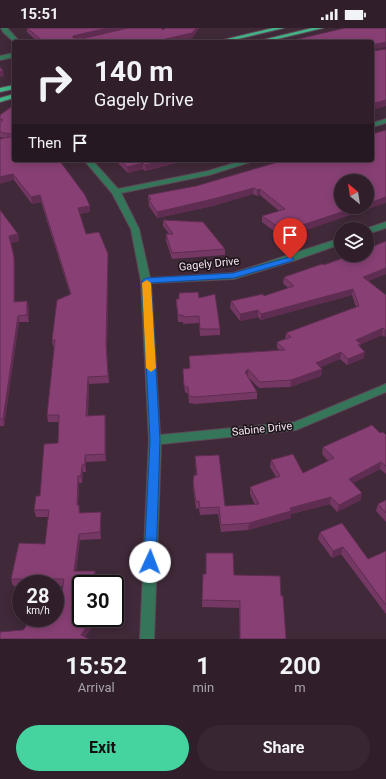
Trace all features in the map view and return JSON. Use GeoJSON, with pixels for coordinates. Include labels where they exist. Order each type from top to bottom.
{"type":"FeatureCollection","features":[{"type":"Feature","properties":{"kind":"main road"},"geometry":{"type":"LineString","coordinates":[[226,40],[281,28]]}},
{"type":"Feature","properties":{"kind":"main road"},"geometry":{"type":"LineString","coordinates":[[266,40],[320,28]]}},
{"type":"Feature","properties":{"kind":"main road"},"geometry":{"type":"LineString","coordinates":[[0,90],[12,87]]}},
{"type":"Feature","properties":{"kind":"main road"},"geometry":{"type":"LineString","coordinates":[[0,100],[12,97]]}},
{"type":"Feature","properties":{"kind":"street"},"geometry":{"type":"LineString","coordinates":[[4,28],[5,31],[15,40]]}},
{"type":"Feature","properties":{"kind":"street"},"geometry":{"type":"LineString","coordinates":[[0,58],[12,55]]}},
{"type":"Feature","properties":{"kind":"street"},"geometry":{"type":"LineString","coordinates":[[374,124],[386,121]]}},
{"type":"Feature","properties":{"kind":"street"},"geometry":{"type":"LineString","coordinates":[[90,162],[116,192],[135,229],[146,281],[155,440],[147,639]]}},
{"type":"Feature","properties":{"kind":"street"},"geometry":{"type":"LineString","coordinates":[[116,192],[209,173],[246,162]]}},
{"type":"Feature","properties":{"kind":"street"},"geometry":{"type":"LineString","coordinates":[[374,229],[386,225]]}},
{"type":"Feature","properties":{"kind":"street","name":"Gagely Drive"},"geometry":{"type":"LineString","coordinates":[[146,281],[234,276],[334,243]]}},
{"type":"Feature","properties":{"kind":"street","name":"Sabine Drive"},"geometry":{"type":"LineString","coordinates":[[155,440],[296,426],[386,388]]}},
{"type":"Feature","properties":{"kind":"building"},"geometry":{"type":"Polygon","coordinates":[[[27,28],[107,28],[73,36],[73,38],[85,38],[128,28],[160,28],[164,30],[165,28],[196,28],[192,33],[162,40],[42,40],[27,28]]]}},
{"type":"Feature","properties":{"kind":"building"},"geometry":{"type":"Polygon","coordinates":[[[345,28],[386,28],[386,42],[374,45],[374,40],[294,40],[345,28]]]}},
{"type":"Feature","properties":{"kind":"building"},"geometry":{"type":"Polygon","coordinates":[[[386,49],[386,100],[374,103],[374,51],[386,49]]]}},
{"type":"Feature","properties":{"kind":"building"},"geometry":{"type":"Polygon","coordinates":[[[12,106],[12,135],[0,132],[0,122],[3,120],[0,119],[0,115],[12,106]]]}},
{"type":"Feature","properties":{"kind":"building"},"geometry":{"type":"Polygon","coordinates":[[[386,130],[386,197],[374,201],[374,174],[334,174],[334,214],[336,214],[284,231],[262,216],[285,209],[260,189],[257,190],[254,188],[157,212],[149,200],[151,199],[148,195],[196,186],[278,162],[374,162],[374,133],[386,130]]]}},
{"type":"Feature","properties":{"kind":"building"},"geometry":{"type":"Polygon","coordinates":[[[12,136],[12,162],[60,162],[85,195],[90,206],[78,208],[86,234],[99,232],[108,254],[106,345],[108,376],[88,377],[86,416],[105,415],[105,454],[85,455],[85,465],[82,465],[81,476],[78,476],[77,505],[79,505],[79,513],[101,512],[100,532],[79,534],[74,571],[95,571],[94,575],[72,575],[72,627],[86,627],[81,635],[89,639],[0,639],[0,632],[23,630],[26,627],[64,627],[64,575],[12,575],[11,579],[19,543],[45,544],[49,510],[34,510],[36,496],[40,496],[44,444],[58,443],[59,415],[47,415],[55,340],[52,340],[57,300],[71,294],[40,195],[31,197],[13,174],[0,177],[0,139],[12,136]]]}},
{"type":"Feature","properties":{"kind":"building"},"geometry":{"type":"Polygon","coordinates":[[[122,162],[157,162],[145,165],[143,163],[127,167],[122,162]]]}},
{"type":"Feature","properties":{"kind":"building"},"geometry":{"type":"Polygon","coordinates":[[[0,210],[18,234],[9,236],[14,257],[14,302],[27,301],[27,315],[18,316],[3,419],[0,419],[0,210]]]}},
{"type":"Feature","properties":{"kind":"building"},"geometry":{"type":"Polygon","coordinates":[[[163,220],[203,222],[225,249],[172,253],[166,234],[173,234],[163,220]]]}},
{"type":"Feature","properties":{"kind":"building"},"geometry":{"type":"Polygon","coordinates":[[[386,241],[386,268],[363,277],[386,295],[386,330],[383,328],[356,340],[361,344],[358,345],[365,352],[348,359],[341,352],[316,363],[322,369],[291,380],[260,382],[248,369],[245,372],[257,392],[195,397],[189,396],[188,387],[184,386],[183,369],[190,368],[189,356],[285,350],[277,342],[291,337],[286,333],[359,306],[353,289],[261,314],[258,310],[240,314],[231,301],[263,294],[264,296],[294,286],[284,277],[322,264],[324,265],[334,261],[374,262],[374,246],[386,241]]]}},
{"type":"Feature","properties":{"kind":"building"},"geometry":{"type":"Polygon","coordinates":[[[198,292],[199,298],[215,294],[220,329],[200,329],[199,316],[183,317],[183,315],[178,315],[176,299],[179,299],[179,293],[198,292]]]}},
{"type":"Feature","properties":{"kind":"building"},"geometry":{"type":"Polygon","coordinates":[[[372,425],[380,433],[383,432],[386,435],[386,466],[381,462],[349,479],[362,493],[339,505],[331,497],[290,508],[291,511],[249,523],[221,525],[219,507],[200,508],[199,501],[196,502],[193,481],[194,475],[197,475],[195,456],[219,455],[225,506],[259,504],[250,487],[280,476],[271,460],[293,454],[303,473],[334,458],[323,447],[372,425]]]}},
{"type":"Feature","properties":{"kind":"building"},"geometry":{"type":"Polygon","coordinates":[[[386,500],[386,513],[378,504],[386,500]]]}},
{"type":"Feature","properties":{"kind":"building"},"geometry":{"type":"Polygon","coordinates":[[[342,523],[368,559],[386,551],[386,605],[343,547],[333,551],[320,532],[342,523]]]}},
{"type":"Feature","properties":{"kind":"building"},"geometry":{"type":"Polygon","coordinates":[[[206,553],[233,553],[234,575],[280,576],[286,639],[240,639],[240,601],[202,600],[203,574],[206,574],[206,553]]]}},
{"type":"Feature","properties":{"kind":"slow traffic"},"geometry":{"type":"LineString","coordinates":[[147,283],[151,368]]}},
{"type":"Feature","properties":{"kind":"route"},"geometry":{"type":"LineString","coordinates":[[150,562],[155,440],[146,281],[234,276],[290,259]]}}]}
